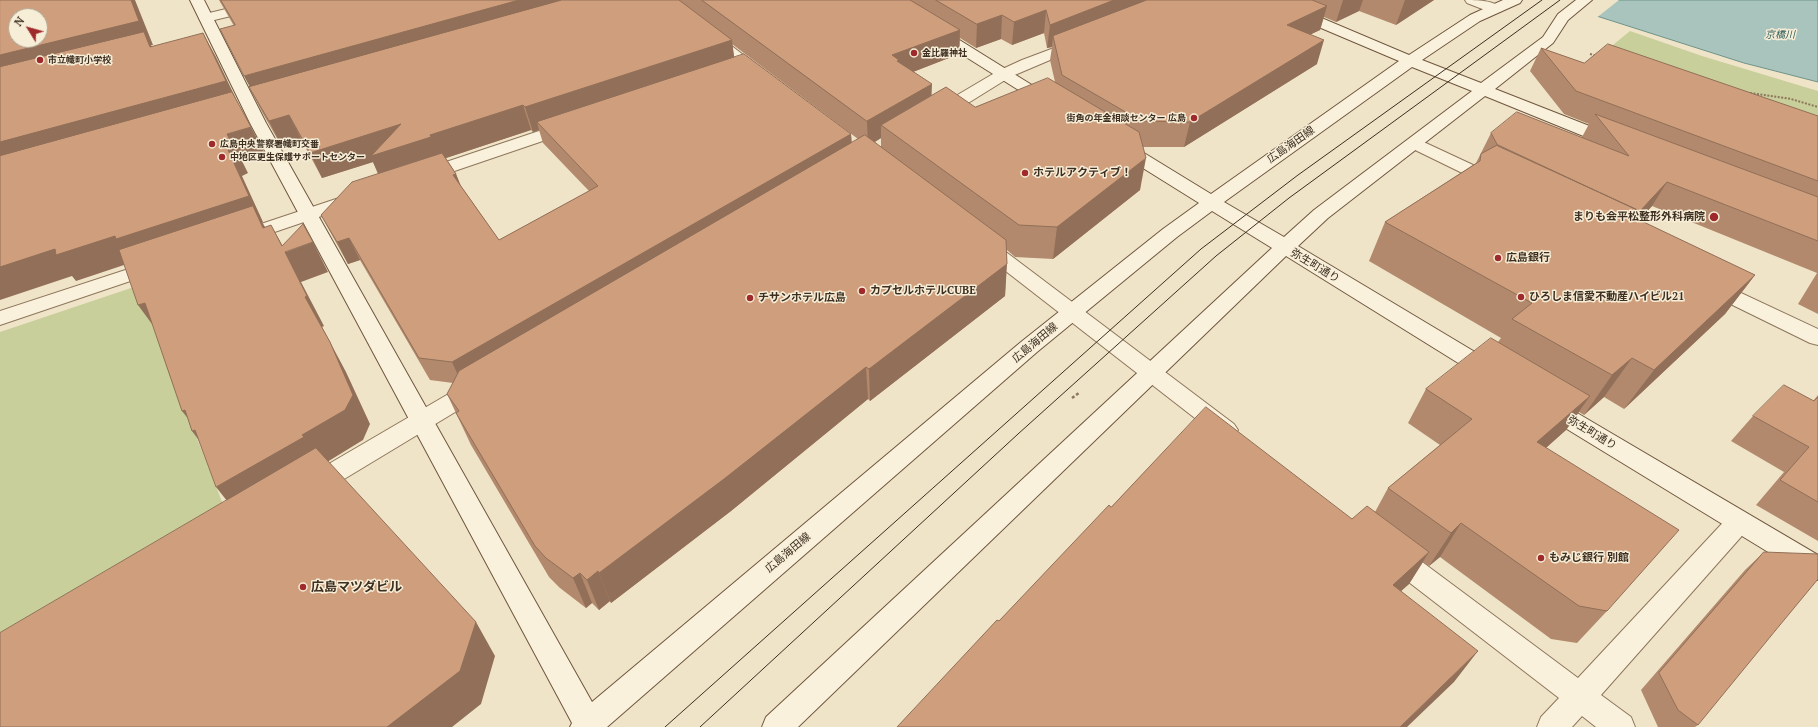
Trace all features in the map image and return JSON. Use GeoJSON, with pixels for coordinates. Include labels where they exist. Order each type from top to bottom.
{"type":"FeatureCollection","features":[{"type":"Feature","properties":{"kind":"street"},"geometry":{"type":"LineString","coordinates":[[280,0],[204,23],[588,726]]}},
{"type":"Feature","properties":{"kind":"street"},"geometry":{"type":"LineString","coordinates":[[663,0],[774,85]]}},
{"type":"Feature","properties":{"kind":"street"},"geometry":{"type":"LineString","coordinates":[[885,0],[1065,112]]}},
{"type":"Feature","properties":{"kind":"street"},"geometry":{"type":"LineString","coordinates":[[1267,0],[1410,61],[1628,148]]}},
{"type":"Feature","properties":{"kind":"street"},"geometry":{"type":"LineString","coordinates":[[1472,0],[1495,9]]}},
{"type":"Feature","properties":{"kind":"street","name":"広島海田線"},"geometry":{"type":"LineString","coordinates":[[588,726],[1072,312],[1170,233],[1210,202],[1410,61],[1475,18],[1515,0]]}},
{"type":"Feature","properties":{"kind":"street"},"geometry":{"type":"LineString","coordinates":[[777,727],[1284,247],[1321,214],[1548,40],[1563,17],[1578,6]]}},
{"type":"Feature","properties":{"kind":"street"},"geometry":{"type":"LineString","coordinates":[[922,123],[1004,74],[1027,63],[1099,34]]}},
{"type":"Feature","properties":{"kind":"street"},"geometry":{"type":"LineString","coordinates":[[727,73],[749,66]]}},
{"type":"Feature","properties":{"kind":"street"},"geometry":{"type":"LineString","coordinates":[[404,182],[584,121]]}},
{"type":"Feature","properties":{"kind":"street","name":"弥生町通り"},"geometry":{"type":"LineString","coordinates":[[1105,137],[1508,382]]}},
{"type":"Feature","properties":{"kind":"street"},"geometry":{"type":"LineString","coordinates":[[1415,143],[1513,190]]}},
{"type":"Feature","properties":{"kind":"street"},"geometry":{"type":"LineString","coordinates":[[227,242],[374,192]]}},
{"type":"Feature","properties":{"kind":"street"},"geometry":{"type":"LineString","coordinates":[[966,231],[1240,440]]}},
{"type":"Feature","properties":{"kind":"street"},"geometry":{"type":"LineString","coordinates":[[0,318],[174,260]]}},
{"type":"Feature","properties":{"kind":"street"},"geometry":{"type":"LineString","coordinates":[[1692,277],[1818,338]]}},
{"type":"Feature","properties":{"kind":"street"},"geometry":{"type":"LineString","coordinates":[[295,496],[496,376]]}},
{"type":"Feature","properties":{"kind":"street","name":"弥生町通り"},"geometry":{"type":"LineString","coordinates":[[1528,394],[1818,570]]}},
{"type":"Feature","properties":{"kind":"street"},"geometry":{"type":"LineString","coordinates":[[1552,727],[1739,522]]}},
{"type":"Feature","properties":{"kind":"street"},"geometry":{"type":"LineString","coordinates":[[1379,545],[1620,727]]}},
{"type":"Feature","properties":{"kind":"path"},"geometry":{"type":"LineString","coordinates":[[1590,54],[1605,58]]}},
{"type":"Feature","properties":{"kind":"path"},"geometry":{"type":"LineString","coordinates":[[1745,92],[1791,99],[1818,106]]}},
{"type":"Feature","properties":{"kind":"green space"},"geometry":{"type":"Polygon","coordinates":[[[1630,31],[1702,56],[1818,91],[1818,145],[1591,63],[1630,31]]]}},
{"type":"Feature","properties":{"kind":"green space"},"geometry":{"type":"Polygon","coordinates":[[[137,286],[230,522],[0,655],[0,332],[137,286]]]}},
{"type":"Feature","properties":{"kind":"water","name":"京橋川"},"geometry":{"type":"Polygon","coordinates":[[[1547,0],[1818,0],[1818,82],[1744,63],[1547,0]]]}},
{"type":"Feature","properties":{"kind":"pier"},"geometry":{"type":"Polygon","coordinates":[[[1545,0],[1619,0],[1595,19],[1546,2],[1545,0]]]}},
{"type":"Feature","properties":{"kind":"building"},"geometry":{"type":"Polygon","coordinates":[[[0,0],[131,0],[139,21],[48,43],[48,8],[8,8],[8,48],[29,48],[0,55],[0,0]]]}},
{"type":"Feature","properties":{"kind":"building"},"geometry":{"type":"Polygon","coordinates":[[[221,0],[519,0],[244,76],[220,29],[235,25],[221,0]]]}},
{"type":"Feature","properties":{"kind":"building"},"geometry":{"type":"Polygon","coordinates":[[[562,0],[679,0],[732,40],[525,107],[523,105],[371,156],[401,124],[310,153],[289,115],[269,121],[249,87],[562,0]]]}},
{"type":"Feature","properties":{"kind":"building"},"geometry":{"type":"Polygon","coordinates":[[[702,0],[910,0],[960,30],[892,55],[899,60],[897,61],[932,84],[867,121],[702,0]]]}},
{"type":"Feature","properties":{"kind":"building"},"geometry":{"type":"Polygon","coordinates":[[[936,0],[1114,0],[1050,25],[1046,10],[1014,22],[1002,15],[977,24],[936,0]]]}},
{"type":"Feature","properties":{"kind":"building"},"geometry":{"type":"Polygon","coordinates":[[[1147,0],[1312,0],[1327,6],[1287,25],[1324,40],[1190,122],[1141,121],[1062,75],[1053,36],[1147,0]]]}},
{"type":"Feature","properties":{"kind":"building"},"geometry":{"type":"Polygon","coordinates":[[[144,32],[150,47],[203,33],[226,81],[0,142],[0,67],[144,32]]]}},
{"type":"Feature","properties":{"kind":"building"},"geometry":{"type":"Polygon","coordinates":[[[1608,44],[1818,116],[1818,181],[1576,91],[1541,48],[1584,63],[1608,44]]]}},
{"type":"Feature","properties":{"kind":"building"},"geometry":{"type":"Polygon","coordinates":[[[744,54],[851,134],[452,362],[419,358],[349,238],[337,242],[321,215],[352,182],[442,153],[456,174],[453,175],[499,240],[598,186],[537,122],[744,54]]]}},
{"type":"Feature","properties":{"kind":"building"},"geometry":{"type":"Polygon","coordinates":[[[1048,78],[1139,132],[1146,158],[1057,227],[1019,225],[881,125],[946,87],[975,107],[1048,78]]]}},
{"type":"Feature","properties":{"kind":"building"},"geometry":{"type":"Polygon","coordinates":[[[232,92],[251,127],[227,134],[234,148],[228,150],[249,196],[116,239],[115,236],[56,255],[55,249],[0,267],[0,156],[232,92]]]}},
{"type":"Feature","properties":{"kind":"building"},"geometry":{"type":"Polygon","coordinates":[[[1517,112],[1629,156],[1595,114],[1818,197],[1818,241],[1667,182],[1640,211],[1498,146],[1491,133],[1517,112]]]}},
{"type":"Feature","properties":{"kind":"building"},"geometry":{"type":"Polygon","coordinates":[[[865,135],[1006,240],[1007,264],[869,369],[866,367],[724,479],[599,573],[598,571],[587,580],[580,573],[573,578],[546,558],[535,546],[456,413],[459,411],[447,394],[459,371],[865,135]]]}},
{"type":"Feature","properties":{"kind":"building"},"geometry":{"type":"Polygon","coordinates":[[[1498,145],[1637,210],[1631,216],[1755,275],[1654,370],[1632,358],[1612,375],[1512,319],[1532,303],[1385,222],[1480,161],[1481,154],[1498,145]]]}},
{"type":"Feature","properties":{"kind":"building"},"geometry":{"type":"Polygon","coordinates":[[[253,206],[263,228],[271,225],[282,246],[303,224],[313,242],[285,252],[307,296],[305,297],[330,342],[353,395],[345,410],[302,435],[304,437],[216,487],[195,430],[192,431],[185,410],[182,411],[145,303],[138,305],[119,250],[253,206]]]}},
{"type":"Feature","properties":{"kind":"building"},"geometry":{"type":"Polygon","coordinates":[[[1491,338],[1590,396],[1537,442],[1679,530],[1607,611],[1579,606],[1461,523],[1451,533],[1388,488],[1472,419],[1426,389],[1491,338]]]}},
{"type":"Feature","properties":{"kind":"building"},"geometry":{"type":"Polygon","coordinates":[[[1784,385],[1814,401],[1818,397],[1818,502],[1780,480],[1809,447],[1753,416],[1784,385]]]}},
{"type":"Feature","properties":{"kind":"building"},"geometry":{"type":"Polygon","coordinates":[[[1206,407],[1352,519],[1367,506],[1429,552],[1393,585],[1478,651],[1400,727],[897,727],[997,620],[999,621],[1109,505],[1111,507],[1206,407]]]}},
{"type":"Feature","properties":{"kind":"building"},"geometry":{"type":"Polygon","coordinates":[[[316,448],[476,622],[460,671],[387,727],[0,727],[0,633],[316,448]]]}},
{"type":"Feature","properties":{"kind":"building"},"geometry":{"type":"Polygon","coordinates":[[[1764,552],[1818,554],[1818,579],[1698,725],[1678,710],[1659,673],[1764,552]]]}},
{"type":"Feature","properties":{"kind":"tram line"},"geometry":{"type":"LineString","coordinates":[[665,727],[1201,249],[1298,175],[1542,0]]}},
{"type":"Feature","properties":{"kind":"tram line"},"geometry":{"type":"LineString","coordinates":[[700,727],[1018,434],[1216,256],[1289,198],[1560,0]]}},
{"type":"Feature","properties":{"kind":"place","name":"金比羅神社"},"geometry":{"type":"Point","coordinates":[914,53]}},
{"type":"Feature","properties":{"kind":"place","name":"市立幟町小学校"},"geometry":{"type":"Point","coordinates":[40,60]}},
{"type":"Feature","properties":{"kind":"place","name":"街角の年金相談センター 広島"},"geometry":{"type":"Point","coordinates":[1194,118]}},
{"type":"Feature","properties":{"kind":"place","name":"広島中央警察署幟町交番"},"geometry":{"type":"Point","coordinates":[212,144]}},
{"type":"Feature","properties":{"kind":"place","name":"中地区更生保護サポートセンター"},"geometry":{"type":"Point","coordinates":[222,157]}},
{"type":"Feature","properties":{"kind":"place","name":"ホテルアクティブ！"},"geometry":{"type":"Point","coordinates":[1025,173]}},
{"type":"Feature","properties":{"kind":"place","name":"まりも会平松整形外科病院"},"geometry":{"type":"Point","coordinates":[1714,217]}},
{"type":"Feature","properties":{"kind":"place","name":"広島銀行"},"geometry":{"type":"Point","coordinates":[1498,258]}},
{"type":"Feature","properties":{"kind":"place","name":"カプセルホテルCUBE"},"geometry":{"type":"Point","coordinates":[862,291]}},
{"type":"Feature","properties":{"kind":"place","name":"ひろしま信愛不動産ハイビル21"},"geometry":{"type":"Point","coordinates":[1521,297]}},
{"type":"Feature","properties":{"kind":"place","name":"チサンホテル広島"},"geometry":{"type":"Point","coordinates":[750,298]}},
{"type":"Feature","properties":{"kind":"place","name":"もみじ銀行 別館"},"geometry":{"type":"Point","coordinates":[1541,558]}},
{"type":"Feature","properties":{"kind":"place","name":"広島マツダビル"},"geometry":{"type":"Point","coordinates":[303,587]}}]}
